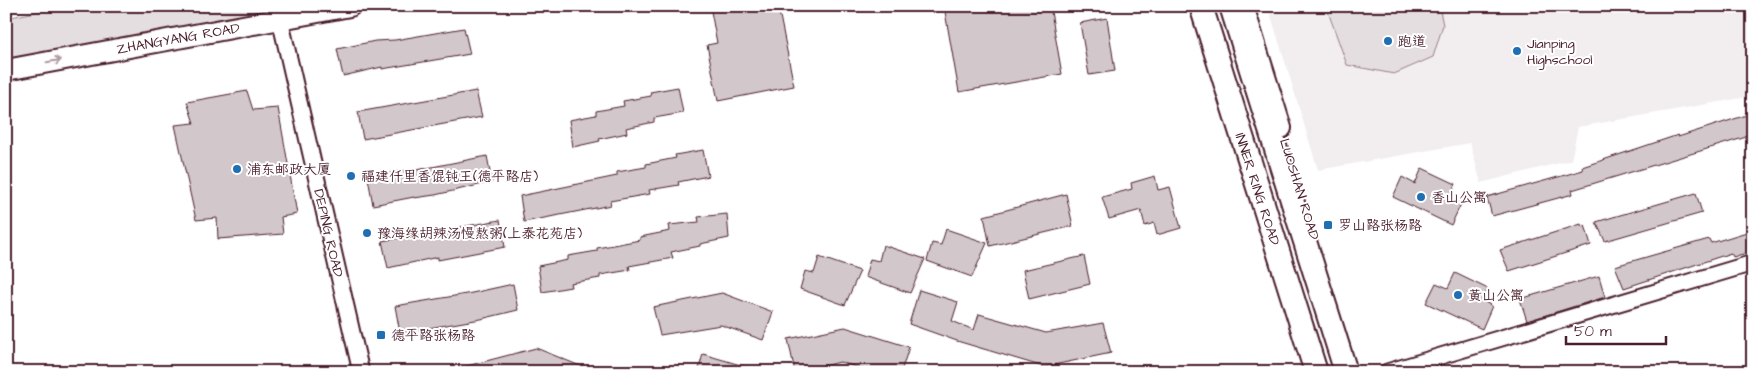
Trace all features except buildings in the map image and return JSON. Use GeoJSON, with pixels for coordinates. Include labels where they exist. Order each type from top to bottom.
{"type":"FeatureCollection","features":[{"type":"Feature","properties":{"kind":"highway","name":"INNER RING ROAD"},"geometry":{"type":"LineString","coordinates":[[1201,6],[1316,372]]}},
{"type":"Feature","properties":{"kind":"highway","name":"INNER RING ROAD"},"geometry":{"type":"LineString","coordinates":[[1231,6],[1346,372]]}},
{"type":"Feature","properties":{"kind":"main road","name":"ZHANGYANG ROAD"},"geometry":{"type":"LineString","coordinates":[[6,70],[279,13],[350,6]]}},
{"type":"Feature","properties":{"kind":"main road"},"geometry":{"type":"LineString","coordinates":[[1193,6],[1309,372]]}},
{"type":"Feature","properties":{"kind":"main road","name":"LUOSHAN ROAD"},"geometry":{"type":"LineString","coordinates":[[1244,6],[1356,372]]}},
{"type":"Feature","properties":{"kind":"street","name":"DEPING ROAD"},"geometry":{"type":"LineString","coordinates":[[279,13],[361,372]]}},
{"type":"Feature","properties":{"kind":"street"},"geometry":{"type":"LineString","coordinates":[[1387,372],[1753,263]]}},
{"type":"Feature","properties":{"kind":"shaded area"},"geometry":{"type":"Polygon","coordinates":[[[66,6],[275,6],[276,11],[6,59],[6,18],[66,6]]]}},
{"type":"Feature","properties":{"kind":"shaded area","name":"Jianping Highschool"},"geometry":{"type":"Polygon","coordinates":[[[1268,6],[1753,6],[1753,96],[1578,127],[1571,160],[1481,183],[1470,143],[1318,170],[1268,6]]]}},
{"type":"Feature","properties":{"kind":"shaded area","name":"跑道"},"geometry":{"type":"Polygon","coordinates":[[[1326,6],[1439,6],[1443,25],[1433,57],[1394,74],[1347,65],[1326,6]]]}},
{"type":"Feature","properties":{"kind":"place","name":"跑道"},"geometry":{"type":"Point","coordinates":[1388,41]}},
{"type":"Feature","properties":{"kind":"place","name":"Jianping Highschool"},"geometry":{"type":"Point","coordinates":[1517,51]}},
{"type":"Feature","properties":{"kind":"place","name":"浦东邮政大厦"},"geometry":{"type":"Point","coordinates":[237,169]}},
{"type":"Feature","properties":{"kind":"place","name":"福建仟里香馄钝王(德平路店)"},"geometry":{"type":"Point","coordinates":[351,176]}},
{"type":"Feature","properties":{"kind":"place","name":"香山公寓"},"geometry":{"type":"Point","coordinates":[1421,197]}},
{"type":"Feature","properties":{"kind":"place","name":"罗山路张杨路"},"geometry":{"type":"Point","coordinates":[1328,225]}},
{"type":"Feature","properties":{"kind":"place","name":"豫海缘胡辣汤慢熬粥(上泰花苑店)"},"geometry":{"type":"Point","coordinates":[367,233]}},
{"type":"Feature","properties":{"kind":"place","name":"黄山公寓"},"geometry":{"type":"Point","coordinates":[1458,295]}},
{"type":"Feature","properties":{"kind":"place","name":"德平路张杨路"},"geometry":{"type":"Point","coordinates":[381,335]}}]}
